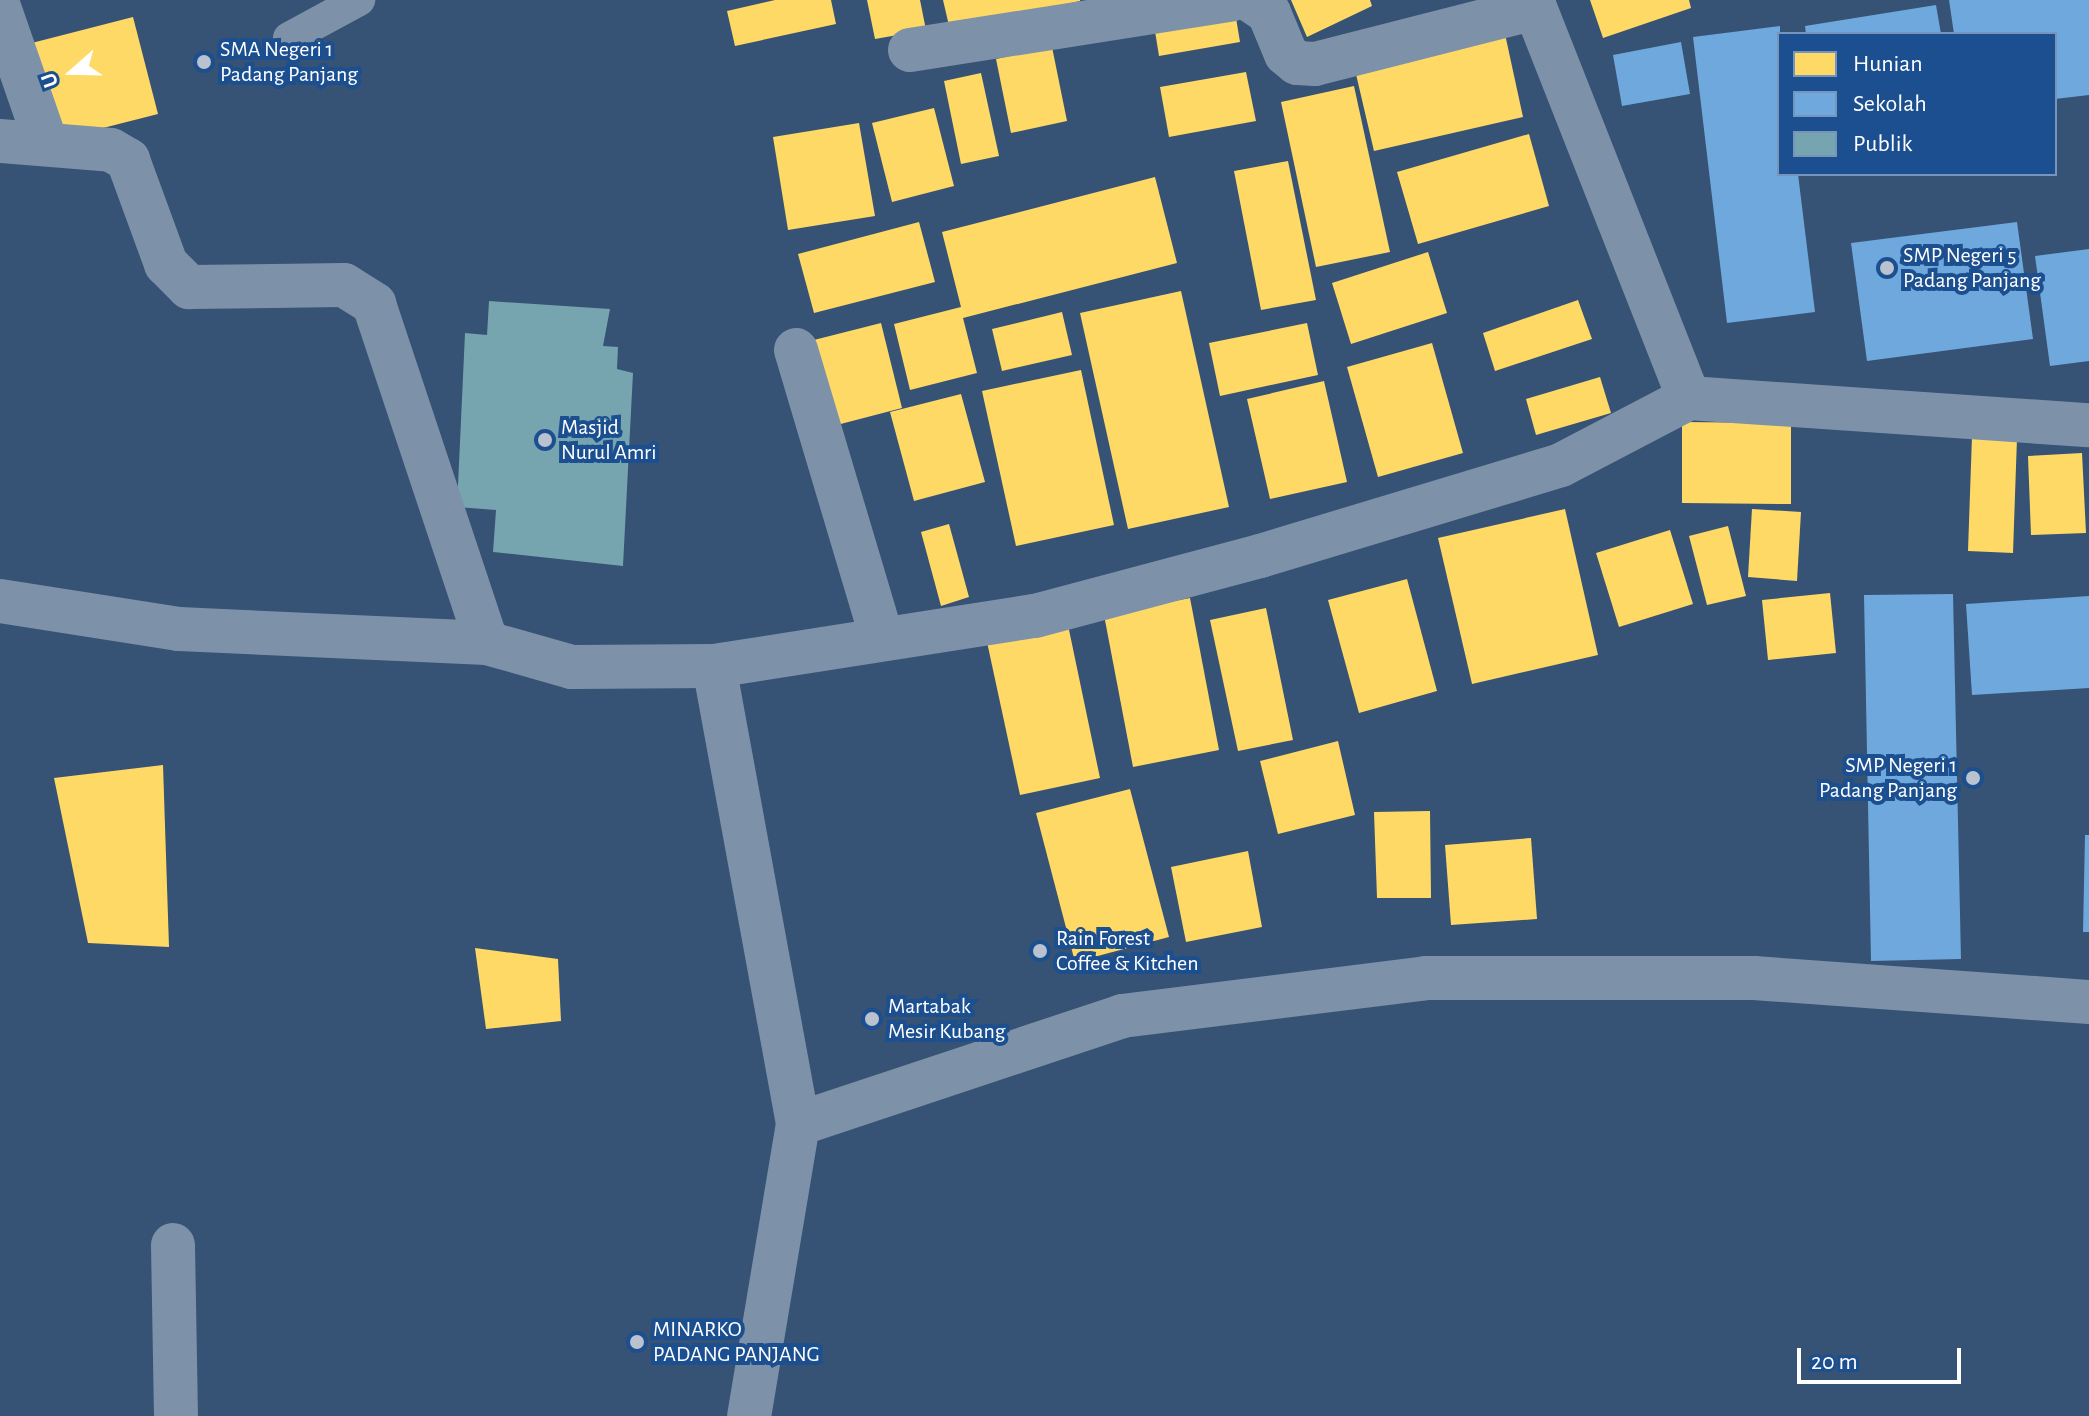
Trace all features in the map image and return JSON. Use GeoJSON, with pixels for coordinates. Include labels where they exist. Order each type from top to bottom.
{"type":"FeatureCollection","features":[{"type":"Feature","properties":{"kind":"street"},"geometry":{"type":"LineString","coordinates":[[910,50],[1230,0]]}},
{"type":"Feature","properties":{"kind":"street"},"geometry":{"type":"LineString","coordinates":[[1250,0],[1269,13],[1286,54],[1297,63],[1315,64],[1534,4],[1689,398]]}},
{"type":"Feature","properties":{"kind":"street"},"geometry":{"type":"LineString","coordinates":[[0,10],[46,143]]}},
{"type":"Feature","properties":{"kind":"street"},"geometry":{"type":"LineString","coordinates":[[0,141],[111,150],[128,160],[166,264],[189,287],[344,285],[374,304],[487,643]]}},
{"type":"Feature","properties":{"kind":"street"},"geometry":{"type":"LineString","coordinates":[[796,350],[882,638]]}},
{"type":"Feature","properties":{"kind":"street"},"geometry":{"type":"LineString","coordinates":[[0,601],[179,629],[487,643],[572,667],[714,666],[1035,616],[1260,556],[1561,465],[1689,398],[2089,425]]}},
{"type":"Feature","properties":{"kind":"street"},"geometry":{"type":"LineString","coordinates":[[714,666],[798,1124],[749,1416]]}},
{"type":"Feature","properties":{"kind":"street"},"geometry":{"type":"LineString","coordinates":[[798,1124],[1122,1016],[1425,978],[1754,978],[2089,1002]]}},
{"type":"Feature","properties":{"kind":"street"},"geometry":{"type":"LineString","coordinates":[[173,1245],[176,1416]]}},
{"type":"Feature","properties":{"kind":"lane"},"geometry":{"type":"LineString","coordinates":[[289,38],[359,0]]}},
{"type":"Feature","properties":{"kind":"building: Hunian"},"geometry":{"type":"Polygon","coordinates":[[[775,0],[831,0],[836,24],[735,46],[727,11],[775,0]]]}},
{"type":"Feature","properties":{"kind":"building: Hunian"},"geometry":{"type":"Polygon","coordinates":[[[867,0],[920,0],[926,30],[875,39],[867,0]]]}},
{"type":"Feature","properties":{"kind":"building: Hunian"},"geometry":{"type":"Polygon","coordinates":[[[943,0],[1080,0],[1080,1],[950,30],[943,0]]]}},
{"type":"Feature","properties":{"kind":"building: Hunian"},"geometry":{"type":"Polygon","coordinates":[[[1291,0],[1370,0],[1372,6],[1307,37],[1291,0]]]}},
{"type":"Feature","properties":{"kind":"building: Hunian"},"geometry":{"type":"Polygon","coordinates":[[[1590,0],[1689,0],[1691,8],[1603,38],[1590,0]]]}},
{"type":"Feature","properties":{"kind":"building: Hunian"},"geometry":{"type":"Polygon","coordinates":[[[1235,12],[1240,42],[1159,56],[1154,25],[1235,12]]]}},
{"type":"Feature","properties":{"kind":"building: Hunian"},"geometry":{"type":"Polygon","coordinates":[[[133,17],[158,114],[48,142],[24,45],[133,17]]]}},
{"type":"Feature","properties":{"kind":"building: Hunian"},"geometry":{"type":"Polygon","coordinates":[[[1505,34],[1523,117],[1374,151],[1355,70],[1505,34]]]}},
{"type":"Feature","properties":{"kind":"building: Hunian"},"geometry":{"type":"Polygon","coordinates":[[[1052,47],[1067,121],[1011,133],[996,59],[1052,47]]]}},
{"type":"Feature","properties":{"kind":"building: Hunian"},"geometry":{"type":"Polygon","coordinates":[[[1246,72],[1256,121],[1169,137],[1160,87],[1246,72]]]}},
{"type":"Feature","properties":{"kind":"building: Hunian"},"geometry":{"type":"Polygon","coordinates":[[[981,73],[999,156],[961,164],[944,81],[981,73]]]}},
{"type":"Feature","properties":{"kind":"building: Hunian"},"geometry":{"type":"Polygon","coordinates":[[[1354,86],[1390,252],[1316,267],[1281,102],[1354,86]]]}},
{"type":"Feature","properties":{"kind":"building: Hunian"},"geometry":{"type":"Polygon","coordinates":[[[934,108],[954,186],[892,202],[872,123],[934,108]]]}},
{"type":"Feature","properties":{"kind":"building: Hunian"},"geometry":{"type":"Polygon","coordinates":[[[859,123],[875,216],[788,230],[773,137],[859,123]]]}},
{"type":"Feature","properties":{"kind":"building: Hunian"},"geometry":{"type":"Polygon","coordinates":[[[1529,134],[1549,206],[1418,244],[1397,172],[1529,134]]]}},
{"type":"Feature","properties":{"kind":"building: Hunian"},"geometry":{"type":"Polygon","coordinates":[[[1288,161],[1316,300],[1261,310],[1234,171],[1288,161]]]}},
{"type":"Feature","properties":{"kind":"building: Hunian"},"geometry":{"type":"Polygon","coordinates":[[[1155,177],[1177,263],[963,318],[977,373],[910,390],[894,324],[961,307],[942,232],[1155,177]]]}},
{"type":"Feature","properties":{"kind":"building: Hunian"},"geometry":{"type":"Polygon","coordinates":[[[919,222],[935,282],[814,313],[798,254],[919,222]]]}},
{"type":"Feature","properties":{"kind":"building: Hunian"},"geometry":{"type":"Polygon","coordinates":[[[1428,252],[1447,313],[1351,344],[1332,283],[1428,252]]]}},
{"type":"Feature","properties":{"kind":"building: Hunian"},"geometry":{"type":"Polygon","coordinates":[[[1181,291],[1229,507],[1128,529],[1080,313],[1181,291]]]}},
{"type":"Feature","properties":{"kind":"building: Hunian"},"geometry":{"type":"Polygon","coordinates":[[[1578,300],[1592,339],[1495,371],[1483,333],[1578,300]]]}},
{"type":"Feature","properties":{"kind":"building: Hunian"},"geometry":{"type":"Polygon","coordinates":[[[1062,312],[1072,355],[1002,371],[992,329],[1062,312]]]}},
{"type":"Feature","properties":{"kind":"building: Hunian"},"geometry":{"type":"Polygon","coordinates":[[[881,323],[902,408],[833,426],[810,341],[881,323]]]}},
{"type":"Feature","properties":{"kind":"building: Hunian"},"geometry":{"type":"Polygon","coordinates":[[[1307,323],[1318,375],[1220,396],[1209,343],[1307,323]]]}},
{"type":"Feature","properties":{"kind":"building: Hunian"},"geometry":{"type":"Polygon","coordinates":[[[1432,343],[1463,453],[1378,477],[1347,367],[1432,343]]]}},
{"type":"Feature","properties":{"kind":"building: Hunian"},"geometry":{"type":"Polygon","coordinates":[[[1081,370],[1114,525],[1016,546],[982,391],[1081,370]]]}},
{"type":"Feature","properties":{"kind":"building: Hunian"},"geometry":{"type":"Polygon","coordinates":[[[1600,377],[1611,413],[1536,435],[1526,399],[1600,377]]]}},
{"type":"Feature","properties":{"kind":"building: Hunian"},"geometry":{"type":"Polygon","coordinates":[[[1324,381],[1347,482],[1270,499],[1247,399],[1324,381]]]}},
{"type":"Feature","properties":{"kind":"building: Hunian"},"geometry":{"type":"Polygon","coordinates":[[[961,394],[985,482],[914,501],[890,412],[961,394]]]}},
{"type":"Feature","properties":{"kind":"building: Hunian"},"geometry":{"type":"Polygon","coordinates":[[[1682,422],[1791,423],[1791,504],[1682,503],[1682,422]]]}},
{"type":"Feature","properties":{"kind":"building: Hunian"},"geometry":{"type":"Polygon","coordinates":[[[1972,436],[2017,438],[2013,553],[1968,551],[1972,436]]]}},
{"type":"Feature","properties":{"kind":"building: Hunian"},"geometry":{"type":"Polygon","coordinates":[[[2082,453],[2086,533],[2031,535],[2028,456],[2082,453]]]}},
{"type":"Feature","properties":{"kind":"building: Hunian"},"geometry":{"type":"Polygon","coordinates":[[[1565,509],[1598,655],[1472,684],[1438,538],[1565,509]]]}},
{"type":"Feature","properties":{"kind":"building: Hunian"},"geometry":{"type":"Polygon","coordinates":[[[1752,509],[1801,512],[1797,581],[1748,577],[1752,509]]]}},
{"type":"Feature","properties":{"kind":"building: Hunian"},"geometry":{"type":"Polygon","coordinates":[[[949,524],[969,597],[941,606],[921,532],[949,524]]]}},
{"type":"Feature","properties":{"kind":"building: Hunian"},"geometry":{"type":"Polygon","coordinates":[[[1728,526],[1746,596],[1707,605],[1689,536],[1728,526]]]}},
{"type":"Feature","properties":{"kind":"building: Hunian"},"geometry":{"type":"Polygon","coordinates":[[[1670,530],[1693,604],[1619,627],[1596,553],[1670,530]]]}},
{"type":"Feature","properties":{"kind":"building: Hunian"},"geometry":{"type":"Polygon","coordinates":[[[1407,579],[1437,691],[1359,713],[1328,600],[1407,579]]]}},
{"type":"Feature","properties":{"kind":"building: Hunian"},"geometry":{"type":"Polygon","coordinates":[[[1830,593],[1836,653],[1768,660],[1762,600],[1830,593]]]}},
{"type":"Feature","properties":{"kind":"building: Hunian"},"geometry":{"type":"Polygon","coordinates":[[[1190,598],[1219,750],[1133,767],[1104,615],[1190,598]]]}},
{"type":"Feature","properties":{"kind":"building: Hunian"},"geometry":{"type":"Polygon","coordinates":[[[1266,608],[1293,740],[1238,751],[1210,620],[1266,608]]]}},
{"type":"Feature","properties":{"kind":"building: Hunian"},"geometry":{"type":"Polygon","coordinates":[[[1068,625],[1100,778],[1020,795],[987,642],[1068,625]]]}},
{"type":"Feature","properties":{"kind":"building: Hunian"},"geometry":{"type":"Polygon","coordinates":[[[1338,741],[1355,815],[1278,834],[1260,761],[1338,741]]]}},
{"type":"Feature","properties":{"kind":"building: Hunian"},"geometry":{"type":"Polygon","coordinates":[[[163,765],[169,947],[88,943],[54,778],[163,765]]]}},
{"type":"Feature","properties":{"kind":"building: Hunian"},"geometry":{"type":"Polygon","coordinates":[[[1130,789],[1169,937],[1075,962],[1036,813],[1130,789]]]}},
{"type":"Feature","properties":{"kind":"building: Hunian"},"geometry":{"type":"Polygon","coordinates":[[[1430,811],[1431,898],[1377,898],[1374,812],[1430,811]]]}},
{"type":"Feature","properties":{"kind":"building: Hunian"},"geometry":{"type":"Polygon","coordinates":[[[1531,838],[1537,919],[1451,925],[1445,845],[1531,838]]]}},
{"type":"Feature","properties":{"kind":"building: Hunian"},"geometry":{"type":"Polygon","coordinates":[[[1248,851],[1262,927],[1186,942],[1171,867],[1248,851]]]}},
{"type":"Feature","properties":{"kind":"building: Hunian"},"geometry":{"type":"Polygon","coordinates":[[[475,948],[558,959],[561,1021],[486,1029],[475,948]]]}},
{"type":"Feature","properties":{"kind":"building: Sekolah"},"geometry":{"type":"Polygon","coordinates":[[[1949,0],[2089,0],[2089,95],[2057,99],[2057,32],[1954,32],[1949,0]]]}},
{"type":"Feature","properties":{"kind":"building: Sekolah"},"geometry":{"type":"Polygon","coordinates":[[[1936,5],[1941,32],[1806,32],[1805,26],[1936,5]]]}},
{"type":"Feature","properties":{"kind":"building: Sekolah"},"geometry":{"type":"Polygon","coordinates":[[[1780,26],[1780,32],[1777,32],[1777,176],[1798,176],[1815,312],[1727,323],[1693,37],[1780,26]]]}},
{"type":"Feature","properties":{"kind":"building: Sekolah"},"geometry":{"type":"Polygon","coordinates":[[[1681,42],[1690,94],[1622,106],[1613,55],[1681,42]]]}},
{"type":"Feature","properties":{"kind":"building: Sekolah"},"geometry":{"type":"Polygon","coordinates":[[[2017,222],[2033,339],[1867,361],[1851,243],[2017,222]]]}},
{"type":"Feature","properties":{"kind":"building: Sekolah"},"geometry":{"type":"Polygon","coordinates":[[[2089,249],[2089,361],[2050,366],[2035,256],[2089,249]]]}},
{"type":"Feature","properties":{"kind":"building: Sekolah"},"geometry":{"type":"Polygon","coordinates":[[[1953,594],[1961,959],[1871,961],[1864,595],[1953,594]]]}},
{"type":"Feature","properties":{"kind":"building: Sekolah"},"geometry":{"type":"Polygon","coordinates":[[[2089,596],[2089,688],[1972,695],[1966,604],[2089,596]]]}},
{"type":"Feature","properties":{"kind":"building: Sekolah"},"geometry":{"type":"Polygon","coordinates":[[[2085,835],[2089,835],[2089,932],[2083,932],[2085,835]]]}},
{"type":"Feature","properties":{"kind":"building: Publik","name":"Masjid Nurul Amri"},"geometry":{"type":"Polygon","coordinates":[[[489,301],[610,309],[603,346],[618,347],[617,369],[633,373],[623,566],[493,552],[496,510],[457,507],[465,333],[487,335],[489,301]]]}},
{"type":"Feature","properties":{"kind":"place","name":"SMA Negeri 1 Padang Panjang"},"geometry":{"type":"Point","coordinates":[204,62]}},
{"type":"Feature","properties":{"kind":"place","name":"SMP Negeri 5 Padang Panjang"},"geometry":{"type":"Point","coordinates":[1887,268]}},
{"type":"Feature","properties":{"kind":"place","name":"Masjid Nurul Amri"},"geometry":{"type":"Point","coordinates":[545,440]}},
{"type":"Feature","properties":{"kind":"place","name":"SMP Negeri 1 Padang Panjang"},"geometry":{"type":"Point","coordinates":[1973,778]}},
{"type":"Feature","properties":{"kind":"place","name":"Rain Forest Coffee & Kitchen"},"geometry":{"type":"Point","coordinates":[1040,951]}},
{"type":"Feature","properties":{"kind":"place","name":"Martabak Mesir Kubang"},"geometry":{"type":"Point","coordinates":[872,1019]}},
{"type":"Feature","properties":{"kind":"place","name":"MINARKO PADANG PANJANG"},"geometry":{"type":"Point","coordinates":[637,1342]}}]}
